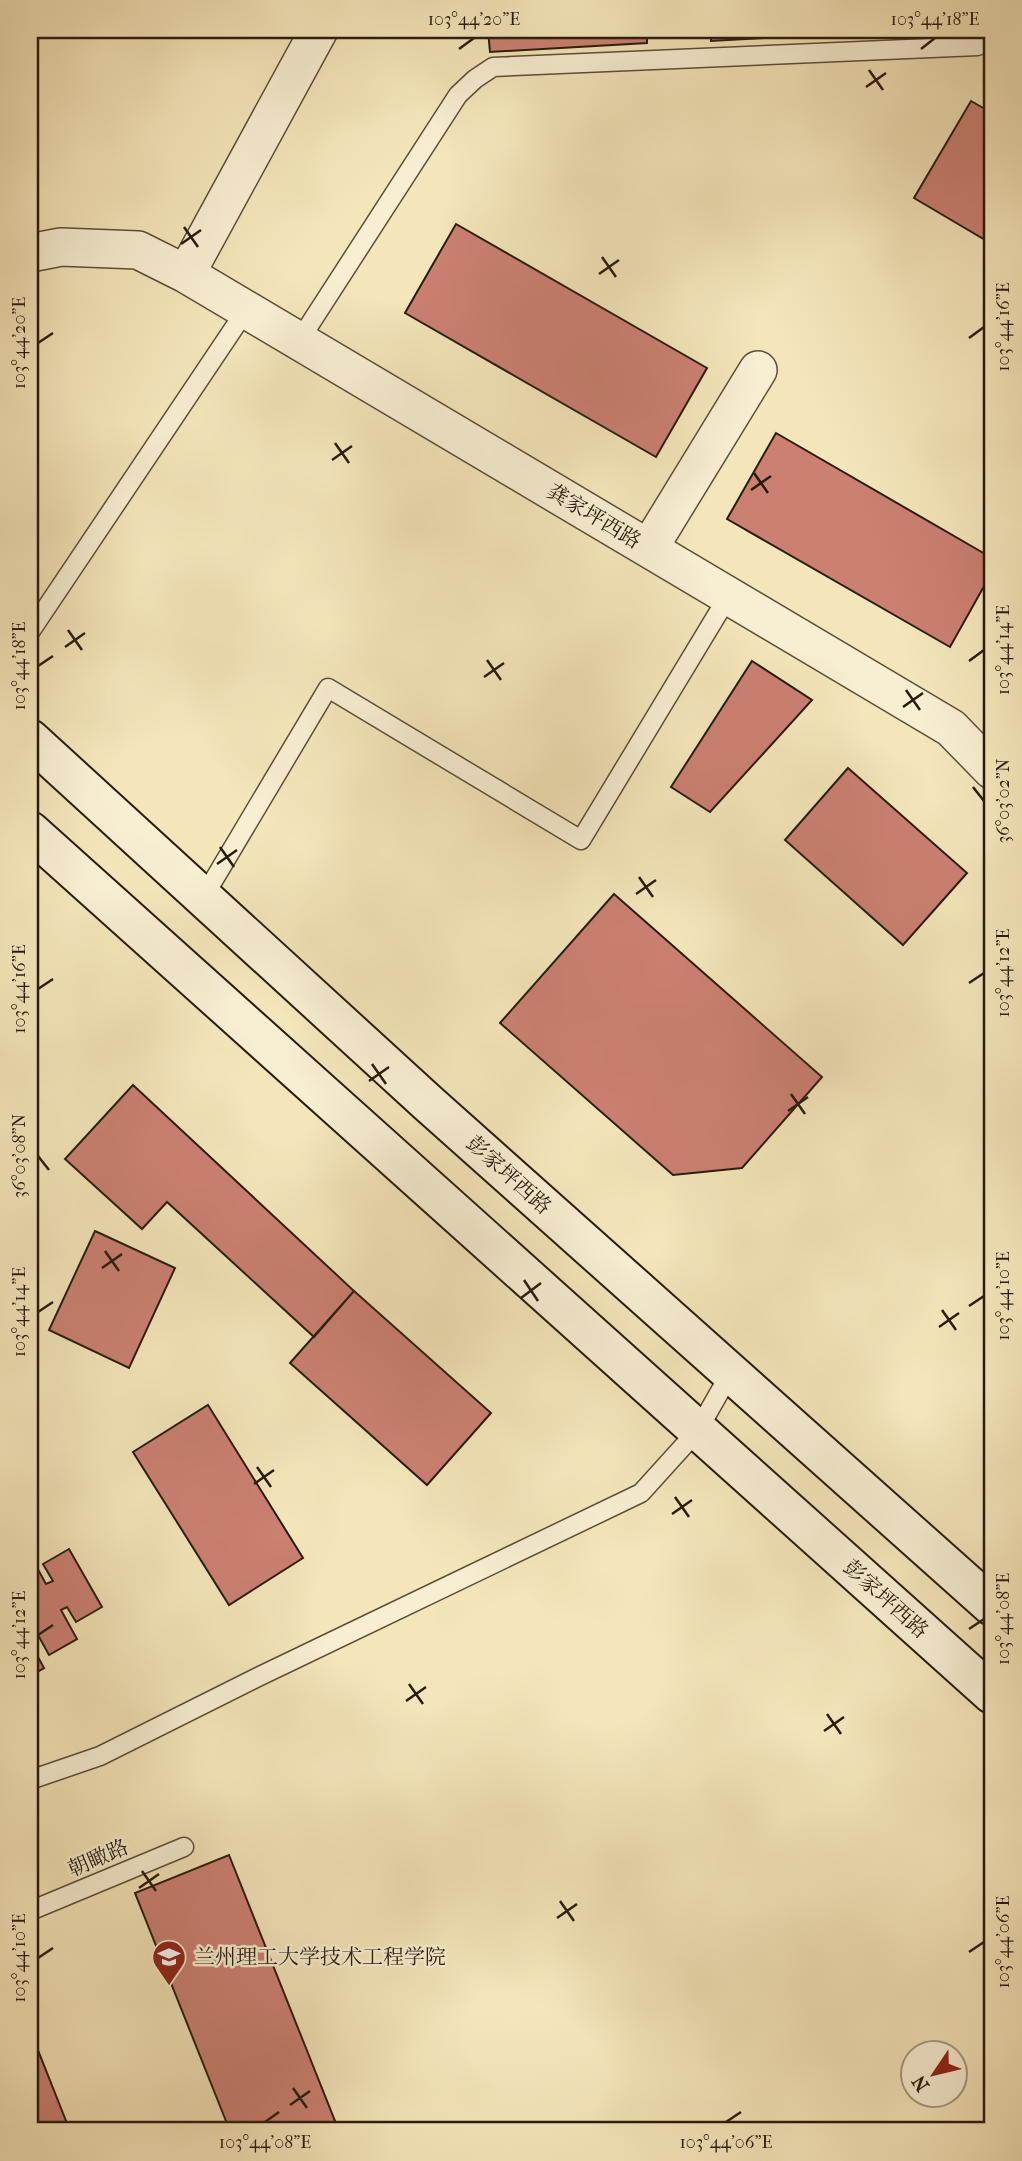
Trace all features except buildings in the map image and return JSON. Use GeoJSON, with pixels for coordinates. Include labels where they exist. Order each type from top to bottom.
{"type":"FeatureCollection","features":[{"type":"Feature","properties":{"kind":"main road","name":"彭家坪西路"},"geometry":{"type":"LineString","coordinates":[[30,739],[428,1103],[992,1606]]}},
{"type":"Feature","properties":{"kind":"main road","name":"彭家坪西路"},"geometry":{"type":"LineString","coordinates":[[30,831],[992,1694]]}},
{"type":"Feature","properties":{"kind":"street"},"geometry":{"type":"LineString","coordinates":[[186,274],[319,30]]}},
{"type":"Feature","properties":{"kind":"street","name":"龚家坪西路"},"geometry":{"type":"LineString","coordinates":[[30,253],[61,247],[138,250],[186,274],[951,728],[992,770]]}},
{"type":"Feature","properties":{"kind":"street"},"geometry":{"type":"LineString","coordinates":[[649,548],[758,370]]}},
{"type":"Feature","properties":{"kind":"lane"},"geometry":{"type":"LineString","coordinates":[[299,341],[458,95],[493,67],[978,46]]}},
{"type":"Feature","properties":{"kind":"lane"},"geometry":{"type":"LineString","coordinates":[[30,632],[246,310]]}},
{"type":"Feature","properties":{"kind":"lane"},"geometry":{"type":"LineString","coordinates":[[203,898],[328,688],[581,840],[729,595]]}},
{"type":"Feature","properties":{"kind":"lane"},"geometry":{"type":"LineString","coordinates":[[30,1780],[100,1756],[641,1493],[698,1430],[731,1372]]}},
{"type":"Feature","properties":{"kind":"lane","name":"朝瞰路"},"geometry":{"type":"LineString","coordinates":[[30,1911],[184,1847]]}},
{"type":"Feature","properties":{"kind":"place","name":"兰州理工大学技术工程学院"},"geometry":{"type":"Point","coordinates":[169,1987]}}]}
